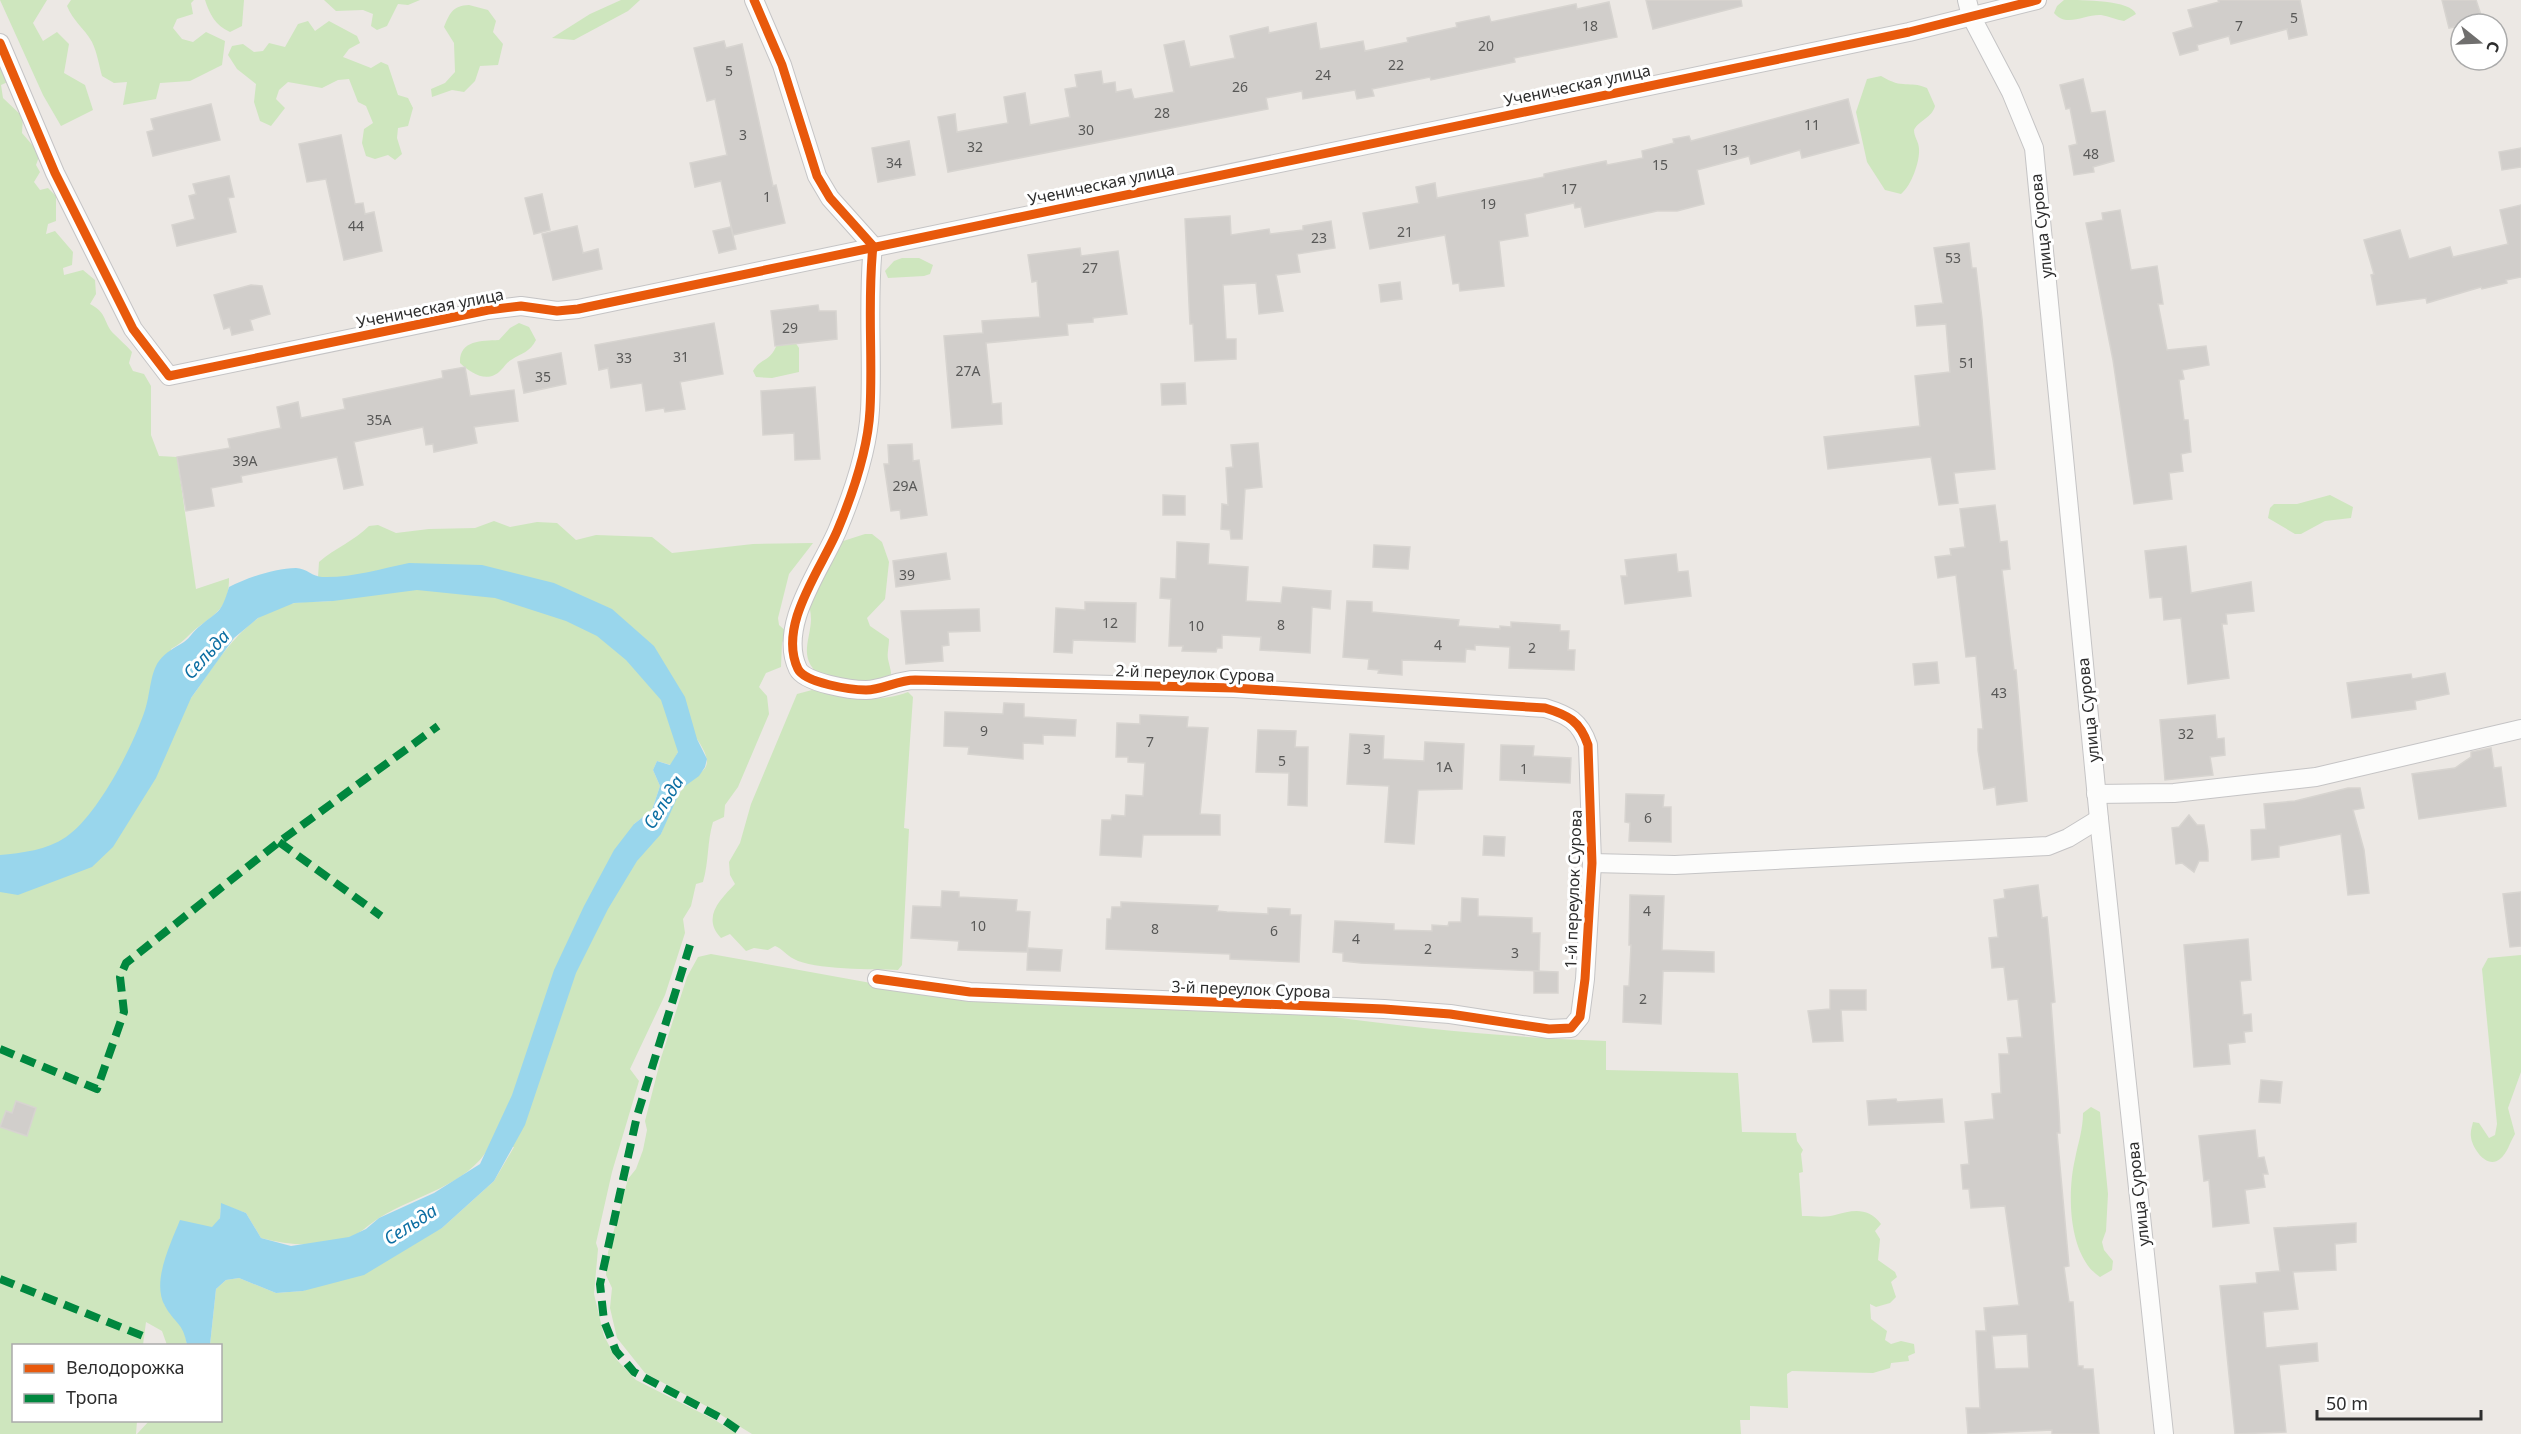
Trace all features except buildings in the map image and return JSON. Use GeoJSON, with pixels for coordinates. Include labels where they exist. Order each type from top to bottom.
{"type":"FeatureCollection","features":[{"type":"Feature","properties":{"kind":"street"},"geometry":{"type":"LineString","coordinates":[[754,0],[782,65],[817,176],[830,198],[873,246]]}},
{"type":"Feature","properties":{"kind":"street","name":"Ученическая улица"},"geometry":{"type":"LineString","coordinates":[[0,43],[56,173],[132,329],[169,376],[488,310],[521,306],[556,311],[578,309],[1909,32],[1969,8],[2037,0]]}},
{"type":"Feature","properties":{"kind":"street","name":"улица Сурова"},"geometry":{"type":"LineString","coordinates":[[1969,8],[2011,92],[2034,148],[2096,794],[2164,1434]]}},
{"type":"Feature","properties":{"kind":"street","name":"2-й переулок Сурова"},"geometry":{"type":"LineString","coordinates":[[873,246],[869,284],[870,412],[864,446],[838,529],[799,605],[793,638],[798,668],[803,675],[831,685],[867,690],[915,680],[1191,687],[1545,708],[1568,714],[1582,729]]}},
{"type":"Feature","properties":{"kind":"street","name":"1-й переулок Сурова"},"geometry":{"type":"LineString","coordinates":[[1582,729],[1588,745],[1592,863],[1585,979]]}},
{"type":"Feature","properties":{"kind":"street"},"geometry":{"type":"LineString","coordinates":[[2096,794],[2174,794],[2316,777],[2521,729]]}},
{"type":"Feature","properties":{"kind":"street"},"geometry":{"type":"LineString","coordinates":[[1592,863],[1675,865],[1917,855],[2048,846],[2068,838],[2099,819]]}},
{"type":"Feature","properties":{"kind":"street","name":"3-й переулок Сурова"},"geometry":{"type":"LineString","coordinates":[[877,979],[980,992],[1450,1014],[1549,1029],[1571,1028],[1580,1017],[1585,979]]}},
{"type":"Feature","properties":{"kind":"green space"},"geometry":{"type":"Polygon","coordinates":[[[0,0],[47,0],[33,23],[43,41],[57,32],[69,44],[64,73],[85,85],[93,110],[61,126],[43,95],[0,0]]]}},
{"type":"Feature","properties":{"kind":"green space"},"geometry":{"type":"Polygon","coordinates":[[[71,0],[194,0],[191,3],[193,14],[177,19],[173,28],[182,39],[193,42],[206,32],[225,41],[222,65],[190,81],[160,83],[156,99],[123,105],[127,82],[114,83],[102,76],[92,42],[67,6],[71,0]]]}},
{"type":"Feature","properties":{"kind":"green space"},"geometry":{"type":"Polygon","coordinates":[[[205,0],[244,0],[242,26],[230,32],[220,26],[205,0]]]}},
{"type":"Feature","properties":{"kind":"green space"},"geometry":{"type":"Polygon","coordinates":[[[324,0],[420,0],[408,5],[398,4],[387,26],[377,30],[371,26],[373,14],[363,10],[336,11],[324,0]]]}},
{"type":"Feature","properties":{"kind":"green space"},"geometry":{"type":"Polygon","coordinates":[[[621,0],[640,0],[628,11],[574,40],[552,38],[590,14],[621,0]]]}},
{"type":"Feature","properties":{"kind":"green space"},"geometry":{"type":"Polygon","coordinates":[[[2064,0],[2116,3],[2132,9],[2136,14],[2124,21],[2101,15],[2064,20],[2054,13],[2057,6],[2064,0]]]}},
{"type":"Feature","properties":{"kind":"green space"},"geometry":{"type":"Polygon","coordinates":[[[469,5],[488,10],[496,21],[493,32],[503,44],[498,65],[480,66],[475,81],[464,92],[452,90],[432,97],[431,89],[445,83],[455,72],[454,43],[444,27],[448,17],[459,7],[469,5]]]}},
{"type":"Feature","properties":{"kind":"green space"},"geometry":{"type":"Polygon","coordinates":[[[308,21],[315,31],[329,21],[357,36],[360,43],[349,49],[343,57],[371,68],[381,62],[388,65],[398,95],[408,98],[413,108],[408,126],[398,128],[397,138],[402,154],[395,160],[388,155],[375,159],[366,156],[362,143],[364,129],[373,123],[366,106],[358,102],[349,79],[338,80],[322,88],[288,82],[279,90],[276,99],[285,108],[271,126],[260,121],[254,102],[256,84],[237,69],[228,55],[232,46],[243,44],[254,52],[263,51],[269,43],[285,47],[298,24],[308,21]]]}},
{"type":"Feature","properties":{"kind":"green space"},"geometry":{"type":"Polygon","coordinates":[[[0,55],[10,81],[1,85],[3,98],[23,117],[22,133],[40,154],[36,165],[40,172],[34,182],[40,190],[48,188],[56,196],[56,221],[48,224],[46,234],[55,231],[73,252],[72,265],[63,268],[64,275],[83,270],[95,280],[96,294],[90,304],[100,311],[111,330],[132,352],[129,363],[133,371],[144,374],[151,386],[151,435],[159,456],[177,457],[196,589],[229,578],[225,601],[218,611],[171,649],[191,698],[235,639],[262,616],[295,603],[333,601],[318,577],[319,562],[369,526],[378,525],[396,533],[429,529],[475,528],[494,521],[510,527],[537,522],[557,523],[576,540],[596,535],[652,537],[672,553],[753,544],[813,543],[789,574],[778,618],[779,625],[787,632],[782,643],[781,667],[766,673],[759,687],[767,696],[769,714],[738,787],[725,805],[724,817],[713,822],[703,882],[696,884],[691,906],[683,919],[685,933],[665,995],[630,1069],[639,1081],[612,1172],[596,1243],[598,1249],[594,1294],[604,1336],[617,1360],[636,1380],[715,1420],[737,1434],[137,1434],[148,1422],[222,1422],[222,1344],[210,1344],[216,1289],[226,1280],[239,1278],[276,1293],[303,1291],[442,1228],[494,1181],[514,1147],[490,1146],[480,1160],[454,1180],[379,1218],[360,1232],[337,1241],[304,1244],[283,1243],[261,1238],[246,1213],[221,1204],[220,1218],[164,1304],[184,1328],[187,1344],[167,1344],[162,1331],[146,1322],[143,1344],[12,1344],[12,1422],[137,1422],[136,1434],[0,1434],[0,55]],[[697,739],[678,752],[671,765],[657,761],[653,770],[660,786],[652,810],[634,824],[661,834],[681,791],[686,784],[703,771],[707,760],[697,739]]]}},
{"type":"Feature","properties":{"kind":"green space"},"geometry":{"type":"Polygon","coordinates":[[[1881,76],[1895,83],[1927,88],[1935,106],[1914,130],[1919,146],[1918,160],[1911,180],[1901,194],[1885,190],[1867,162],[1856,112],[1867,79],[1881,76]]]}},
{"type":"Feature","properties":{"kind":"green space"},"geometry":{"type":"Polygon","coordinates":[[[902,258],[919,258],[933,265],[930,274],[888,278],[885,271],[894,261],[902,258]]]}},
{"type":"Feature","properties":{"kind":"green space"},"geometry":{"type":"Polygon","coordinates":[[[519,323],[529,327],[536,340],[528,350],[509,361],[496,374],[480,376],[460,363],[463,350],[467,346],[472,343],[499,340],[510,328],[519,323]]]}},
{"type":"Feature","properties":{"kind":"green space"},"geometry":{"type":"Polygon","coordinates":[[[778,342],[795,342],[799,348],[799,372],[772,378],[756,377],[753,371],[756,366],[772,354],[778,342]]]}},
{"type":"Feature","properties":{"kind":"green space"},"geometry":{"type":"Polygon","coordinates":[[[2330,495],[2353,507],[2351,518],[2325,521],[2301,534],[2295,534],[2268,518],[2270,508],[2274,504],[2297,504],[2330,495]]]}},
{"type":"Feature","properties":{"kind":"green space"},"geometry":{"type":"Polygon","coordinates":[[[872,534],[882,542],[889,562],[885,599],[867,618],[870,626],[889,639],[888,657],[891,675],[876,685],[818,674],[807,655],[811,620],[807,596],[837,543],[872,534]]]}},
{"type":"Feature","properties":{"kind":"green space"},"geometry":{"type":"Polygon","coordinates":[[[812,690],[860,698],[884,698],[908,692],[913,697],[904,828],[909,829],[902,965],[898,970],[844,968],[803,963],[775,946],[768,950],[754,948],[746,951],[730,934],[721,938],[715,930],[713,916],[715,909],[735,884],[730,875],[729,862],[740,843],[751,804],[797,694],[812,690]]]}},
{"type":"Feature","properties":{"kind":"green space"},"geometry":{"type":"Polygon","coordinates":[[[711,954],[915,991],[1268,1007],[1436,1029],[1521,1037],[1606,1041],[1606,1070],[1738,1073],[1742,1132],[1796,1133],[1797,1141],[1803,1150],[1801,1154],[1803,1172],[1799,1173],[1802,1216],[1827,1216],[1860,1211],[1871,1215],[1881,1224],[1875,1231],[1880,1239],[1878,1260],[1895,1272],[1897,1277],[1891,1282],[1896,1297],[1890,1303],[1876,1307],[1870,1304],[1871,1319],[1887,1331],[1885,1340],[1891,1344],[1901,1341],[1914,1344],[1915,1353],[1908,1356],[1909,1361],[1891,1363],[1890,1368],[1873,1373],[1792,1371],[1787,1374],[1788,1408],[1750,1406],[1750,1420],[1740,1420],[1741,1434],[752,1434],[645,1373],[617,1338],[610,1308],[612,1288],[606,1275],[608,1252],[628,1179],[636,1169],[643,1150],[647,1130],[645,1121],[661,1058],[687,977],[698,957],[711,954]]]}},
{"type":"Feature","properties":{"kind":"green space"},"geometry":{"type":"Polygon","coordinates":[[[2521,955],[2521,1072],[2508,1108],[2515,1134],[2502,1157],[2495,1162],[2490,1162],[2477,1152],[2471,1135],[2473,1122],[2479,1123],[2489,1138],[2495,1135],[2497,1124],[2482,969],[2488,958],[2521,955]]]}},
{"type":"Feature","properties":{"kind":"green space"},"geometry":{"type":"Polygon","coordinates":[[[2091,1107],[2100,1112],[2108,1194],[2106,1231],[2102,1242],[2104,1250],[2113,1261],[2112,1270],[2100,1277],[2089,1267],[2081,1254],[2072,1223],[2071,1206],[2072,1173],[2083,1113],[2091,1107]]]}},
{"type":"Feature","properties":{"kind":"water","name":"Сельда"},"geometry":{"type":"Polygon","coordinates":[[[409,563],[482,565],[554,583],[612,609],[654,646],[685,697],[697,739],[707,759],[699,776],[681,789],[661,834],[637,861],[608,909],[576,973],[525,1125],[494,1181],[442,1228],[364,1275],[303,1291],[276,1293],[239,1278],[226,1280],[216,1289],[210,1344],[187,1344],[181,1327],[165,1306],[160,1286],[164,1263],[180,1220],[212,1227],[220,1218],[221,1203],[246,1213],[261,1238],[291,1246],[349,1237],[366,1229],[379,1218],[434,1193],[480,1164],[512,1095],[554,970],[584,906],[614,850],[634,824],[652,810],[660,786],[653,770],[657,761],[670,765],[678,752],[661,700],[626,660],[597,636],[566,621],[495,598],[417,590],[333,601],[294,603],[258,618],[234,638],[191,698],[156,778],[113,847],[92,867],[18,895],[0,892],[0,855],[51,845],[66,837],[90,814],[113,780],[132,742],[145,710],[159,661],[219,611],[229,587],[261,574],[288,568],[300,568],[319,577],[366,573],[409,563]]]}},
{"type":"Feature","properties":{"kind":"marked path"},"geometry":{"type":"LineString","coordinates":[[0,1049],[97,1089],[124,1012],[120,977],[126,963],[279,842],[438,726]]}},
{"type":"Feature","properties":{"kind":"marked path"},"geometry":{"type":"LineString","coordinates":[[279,842],[381,916]]}},
{"type":"Feature","properties":{"kind":"marked path"},"geometry":{"type":"LineString","coordinates":[[690,945],[637,1116],[600,1284],[604,1321],[616,1351],[634,1372],[719,1417],[744,1434]]}},
{"type":"Feature","properties":{"kind":"marked path"},"geometry":{"type":"LineString","coordinates":[[0,1279],[148,1338]]}},
{"type":"Feature","properties":{"kind":"cycle path"},"geometry":{"type":"LineString","coordinates":[[754,0],[782,65],[817,176],[830,198],[873,246],[870,287],[869,425],[859,471],[844,515],[797,616],[793,634],[793,652],[798,669],[802,674],[829,685],[866,690],[915,680],[1234,688],[1545,708],[1572,720],[1581,730],[1588,745],[1592,863],[1585,979],[1580,1017],[1571,1028],[1549,1029],[1450,1014],[1384,1009],[970,992],[877,979]]}},
{"type":"Feature","properties":{"kind":"cycle path"},"geometry":{"type":"LineString","coordinates":[[0,43],[55,173],[133,329],[169,376],[488,310],[521,306],[557,311],[578,309],[1909,32],[2037,0]]}}]}
